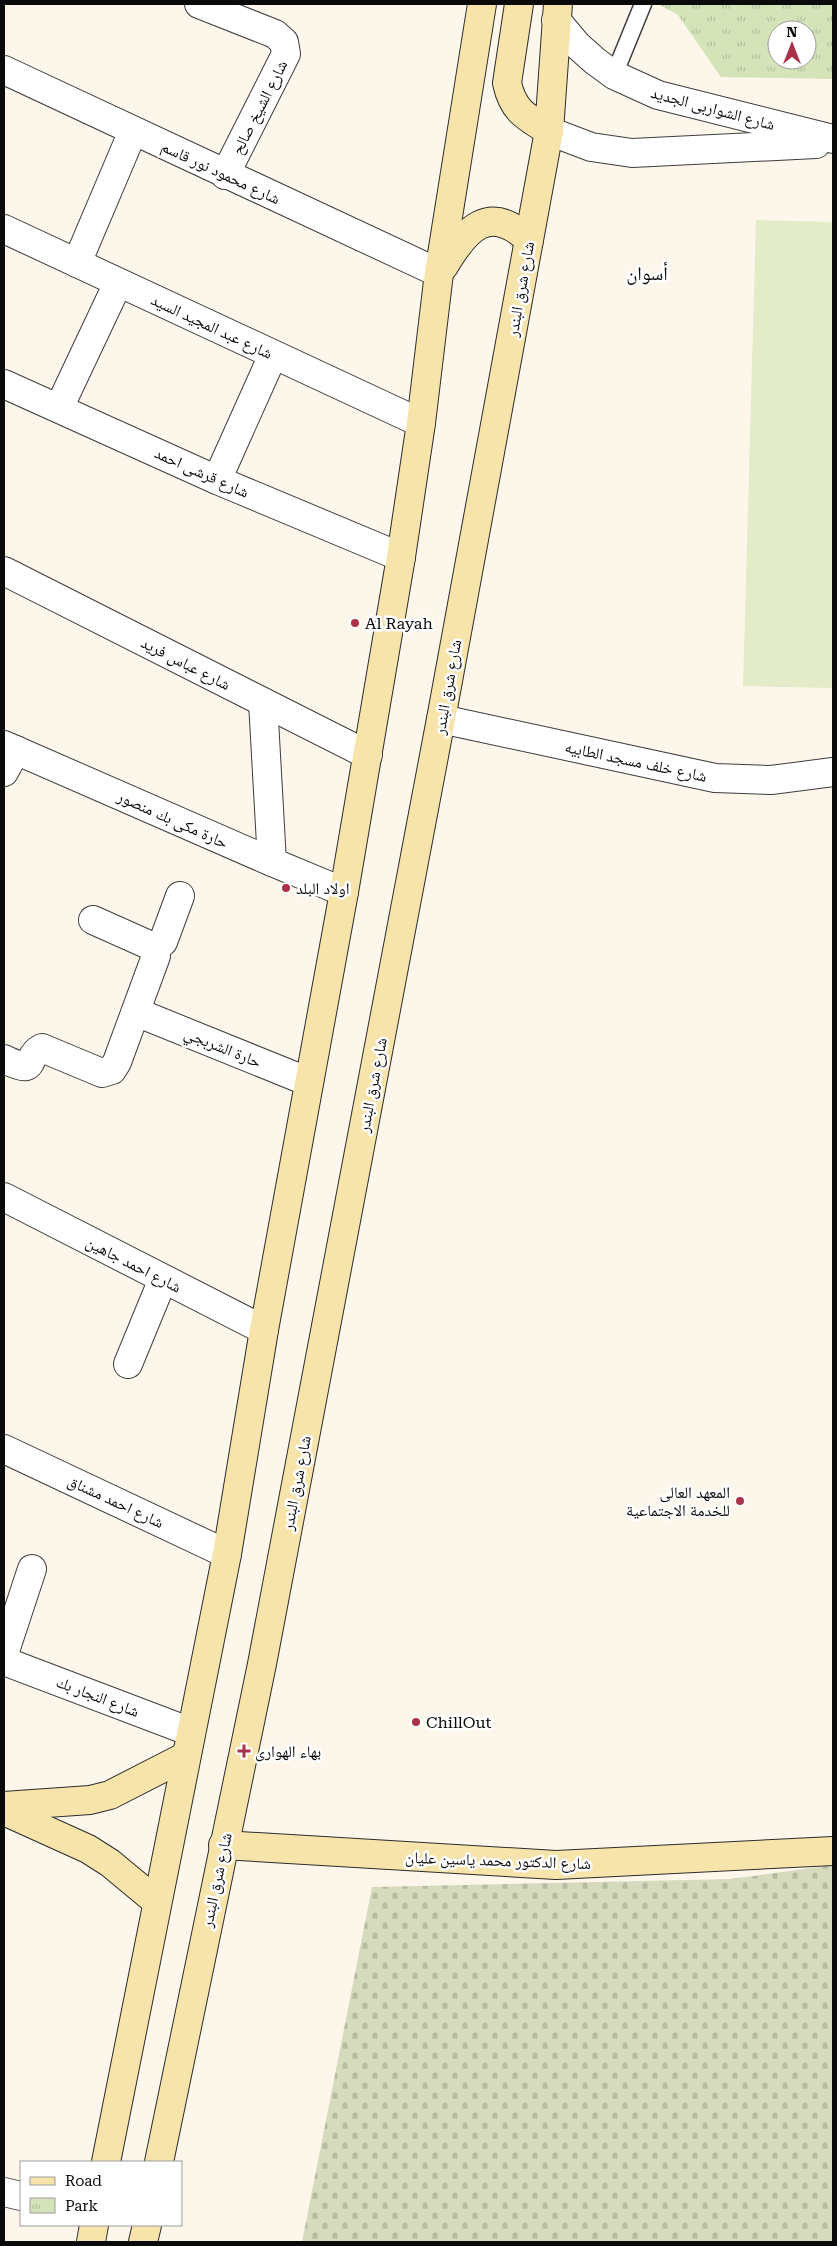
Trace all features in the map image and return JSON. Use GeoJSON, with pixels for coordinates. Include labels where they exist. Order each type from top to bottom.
{"type":"FeatureCollection","features":[{"type":"Feature","properties":{"kind":"main road"},"geometry":{"type":"LineString","coordinates":[[106,2161],[228,1554],[264,1330],[368,755],[401,557],[421,423],[440,273],[482,4]]}},
{"type":"Feature","properties":{"kind":"main road"},"geometry":{"type":"LineString","coordinates":[[519,4],[508,83],[510,95],[524,116],[548,131]]}},
{"type":"Feature","properties":{"kind":"main road","name":"شارع شرق البندر"},"geometry":{"type":"LineString","coordinates":[[159,2161],[223,1845],[262,1664],[441,719],[548,131],[557,12]]}},
{"type":"Feature","properties":{"kind":"main road"},"geometry":{"type":"LineString","coordinates":[[440,273],[458,243],[469,230],[484,223],[501,223],[517,229],[529,240]]}},
{"type":"Feature","properties":{"kind":"main road"},"geometry":{"type":"LineString","coordinates":[[4,1806],[90,1800],[110,1795],[189,1744]]}},
{"type":"Feature","properties":{"kind":"main road"},"geometry":{"type":"LineString","coordinates":[[4,1811],[88,1849],[116,1868],[157,1902]]}},
{"type":"Feature","properties":{"kind":"main road","name":"شارع الدكتور محمد ياسين عليان"},"geometry":{"type":"LineString","coordinates":[[223,1845],[556,1865],[833,1851]]}},
{"type":"Feature","properties":{"kind":"main road"},"geometry":{"type":"LineString","coordinates":[[91,2242],[94,2226]]}},
{"type":"Feature","properties":{"kind":"main road"},"geometry":{"type":"LineString","coordinates":[[143,2242],[146,2226]]}},
{"type":"Feature","properties":{"kind":"street","name":"شارع الشيخ صالح"},"geometry":{"type":"LineString","coordinates":[[199,4],[275,34],[284,42],[286,54],[225,174]]}},
{"type":"Feature","properties":{"kind":"street","name":"شارع الشواربى الجديد"},"geometry":{"type":"LineString","coordinates":[[557,12],[578,45],[614,75],[658,96],[833,141]]}},
{"type":"Feature","properties":{"kind":"street","name":"شارع محمود نور قاسم"},"geometry":{"type":"LineString","coordinates":[[4,70],[440,273]]}},
{"type":"Feature","properties":{"kind":"street"},"geometry":{"type":"LineString","coordinates":[[77,264],[133,131]]}},
{"type":"Feature","properties":{"kind":"street","name":"شارع الشواربى الجديد"},"geometry":{"type":"LineString","coordinates":[[548,131],[591,147],[632,153],[833,141]]}},
{"type":"Feature","properties":{"kind":"street","name":"شارع عبد المجيد السيد"},"geometry":{"type":"LineString","coordinates":[[4,230],[421,423]]}},
{"type":"Feature","properties":{"kind":"street"},"geometry":{"type":"LineString","coordinates":[[58,408],[118,283]]}},
{"type":"Feature","properties":{"kind":"street"},"geometry":{"type":"LineString","coordinates":[[217,480],[273,355]]}},
{"type":"Feature","properties":{"kind":"street","name":"شارع قرشى احمد"},"geometry":{"type":"LineString","coordinates":[[4,384],[217,480],[401,557]]}},
{"type":"Feature","properties":{"kind":"street","name":"شارع عباس فريد"},"geometry":{"type":"LineString","coordinates":[[6,577],[264,702],[368,755]]}},
{"type":"Feature","properties":{"kind":"street"},"geometry":{"type":"LineString","coordinates":[[264,702],[272,862]]}},
{"type":"Feature","properties":{"kind":"street","name":"شارع خلف مسجد الطابيه"},"geometry":{"type":"LineString","coordinates":[[441,719],[715,778],[771,780],[833,772]]}},
{"type":"Feature","properties":{"kind":"street","name":"حارة مكى بك منصور"},"geometry":{"type":"LineString","coordinates":[[8,756],[344,892]]}},
{"type":"Feature","properties":{"kind":"street"},"geometry":{"type":"LineString","coordinates":[[154,949],[162,942],[180,896]]}},
{"type":"Feature","properties":{"kind":"street"},"geometry":{"type":"LineString","coordinates":[[4,1059],[20,1067],[27,1066],[42,1048],[92,1071],[102,1074],[112,1070],[117,1062],[155,962],[154,949],[93,920]]}},
{"type":"Feature","properties":{"kind":"street","name":"حارة الشربجي"},"geometry":{"type":"LineString","coordinates":[[136,1012],[309,1082]]}},
{"type":"Feature","properties":{"kind":"street","name":"شارع احمد جاهين"},"geometry":{"type":"LineString","coordinates":[[4,1197],[264,1330]]}},
{"type":"Feature","properties":{"kind":"street"},"geometry":{"type":"LineString","coordinates":[[128,1364],[163,1279]]}},
{"type":"Feature","properties":{"kind":"street","name":"شارع احمد مشناق"},"geometry":{"type":"LineString","coordinates":[[4,1449],[228,1554]]}},
{"type":"Feature","properties":{"kind":"street"},"geometry":{"type":"LineString","coordinates":[[4,1654],[32,1569]]}},
{"type":"Feature","properties":{"kind":"street","name":"شارع النجار بك"},"geometry":{"type":"LineString","coordinates":[[4,1661],[189,1744]]}},
{"type":"Feature","properties":{"kind":"street"},"geometry":{"type":"LineString","coordinates":[[4,2192],[20,2196]]}},
{"type":"Feature","properties":{"kind":"lane"},"geometry":{"type":"LineString","coordinates":[[614,75],[643,4]]}},
{"type":"Feature","properties":{"kind":"green space"},"geometry":{"type":"Polygon","coordinates":[[[658,4],[833,4],[833,79],[721,77],[678,15],[658,4]]]}},
{"type":"Feature","properties":{"kind":"green space"},"geometry":{"type":"Polygon","coordinates":[[[756,220],[833,222],[833,688],[743,686],[756,220]]]}},
{"type":"Feature","properties":{"kind":"green space"},"geometry":{"type":"Polygon","coordinates":[[[833,1865],[833,2242],[302,2242],[372,1887],[730,1879],[833,1865]]]}},
{"type":"Feature","properties":{"kind":"place","name":"Al Rayah"},"geometry":{"type":"Point","coordinates":[355,623]}},
{"type":"Feature","properties":{"kind":"place","name":"اولاد البلد"},"geometry":{"type":"Point","coordinates":[286,888]}},
{"type":"Feature","properties":{"kind":"place","name":"المعهد العالى للخدمة الاجتماعية"},"geometry":{"type":"Point","coordinates":[740,1501]}},
{"type":"Feature","properties":{"kind":"place","name":"ChillOut"},"geometry":{"type":"Point","coordinates":[416,1722]}},
{"type":"Feature","properties":{"kind":"place","name":"بهاء الهوارى"},"geometry":{"type":"Point","coordinates":[244,1751]}},
{"type":"Feature","properties":{"kind":"district","name":"أسوان"},"geometry":{"type":"Point","coordinates":[647,273]}}]}
